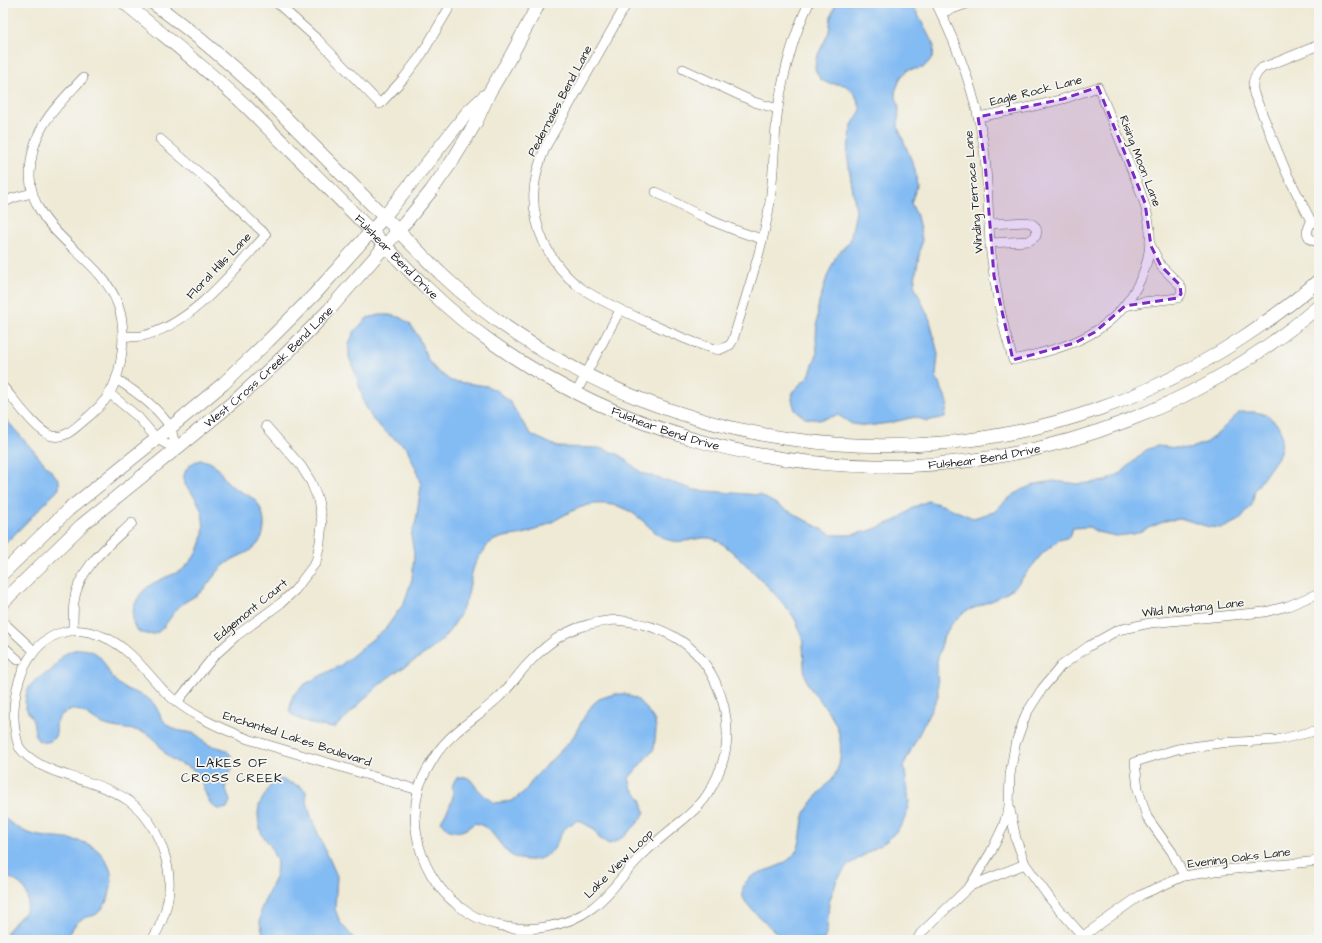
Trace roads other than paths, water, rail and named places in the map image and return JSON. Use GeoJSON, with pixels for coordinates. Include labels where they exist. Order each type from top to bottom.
{"type":"FeatureCollection","features":[{"type":"Feature","properties":{"kind":"main road","name":"Fulshear Bend Drive"},"geometry":{"type":"LineString","coordinates":[[125,3],[218,80],[245,105],[438,299],[477,331],[530,368],[576,393],[640,422],[700,441],[779,459],[860,466],[943,464],[988,458],[1035,449],[1061,443],[1110,427],[1163,405],[1211,381],[1269,345],[1296,326],[1319,306]]}},
{"type":"Feature","properties":{"kind":"main road","name":"Fulshear Bend Drive"},"geometry":{"type":"LineString","coordinates":[[153,3],[179,22],[253,85],[454,287],[528,342],[586,375],[656,405],[711,423],[755,434],[826,444],[860,446],[908,445],[992,437],[1043,426],[1103,407],[1162,384],[1202,363],[1262,325],[1319,280]]}},
{"type":"Feature","properties":{"kind":"main road","name":"West Cross Creek Bend Lane"},"geometry":{"type":"LineString","coordinates":[[3,602],[82,525],[236,400],[285,355],[329,310],[398,231],[431,191],[453,160],[476,122],[489,92],[512,54],[539,3]]}},
{"type":"Feature","properties":{"kind":"main road"},"geometry":{"type":"LineString","coordinates":[[218,80],[230,64]]}},
{"type":"Feature","properties":{"kind":"main road","name":"West Cross Creek Bend Lane"},"geometry":{"type":"LineString","coordinates":[[3,573],[68,510],[223,384],[268,341],[314,295],[371,232],[467,113],[489,92]]}},
{"type":"Feature","properties":{"kind":"main road"},"geometry":{"type":"LineString","coordinates":[[1103,407],[1110,427]]}},
{"type":"Feature","properties":{"kind":"main road"},"geometry":{"type":"LineString","coordinates":[[860,446],[860,466]]}},
{"type":"Feature","properties":{"kind":"street"},"geometry":{"type":"LineString","coordinates":[[277,3],[317,39],[380,104],[403,79],[422,54],[452,3]]}},
{"type":"Feature","properties":{"kind":"street","name":"Pedernales Bend Lane"},"geometry":{"type":"LineString","coordinates":[[627,3],[546,146],[540,160],[536,173],[533,200],[536,220],[548,251],[567,276],[578,286],[620,310],[664,330],[719,350],[730,345],[733,340],[762,239]]}},
{"type":"Feature","properties":{"kind":"street"},"geometry":{"type":"LineString","coordinates":[[656,192],[705,219],[762,239],[770,203],[778,109],[783,78],[790,49],[801,19],[809,3]]}},
{"type":"Feature","properties":{"kind":"street","name":"Winding Terrace Lane"},"geometry":{"type":"LineString","coordinates":[[936,3],[962,60],[978,117],[985,162],[990,243],[994,276],[1000,310],[1013,360]]}},
{"type":"Feature","properties":{"kind":"street"},"geometry":{"type":"LineString","coordinates":[[941,13],[969,3]]}},
{"type":"Feature","properties":{"kind":"street"},"geometry":{"type":"LineString","coordinates":[[1319,45],[1265,67],[1259,71],[1252,83],[1254,94],[1287,174],[1315,222],[1308,228],[1307,234],[1312,240],[1319,242]]}},
{"type":"Feature","properties":{"kind":"street"},"geometry":{"type":"LineString","coordinates":[[683,69],[754,102],[778,109]]}},
{"type":"Feature","properties":{"kind":"street"},"geometry":{"type":"LineString","coordinates":[[3,387],[46,434],[62,436],[73,430],[91,414],[109,393],[116,379],[124,336],[118,304],[108,286],[95,269],[49,224],[38,209],[32,193],[30,176],[31,158],[36,138],[46,120],[61,101],[83,78]]}},
{"type":"Feature","properties":{"kind":"street","name":"Eagle Rock Lane"},"geometry":{"type":"LineString","coordinates":[[978,117],[1031,107],[1063,99],[1098,87]]}},
{"type":"Feature","properties":{"kind":"street","name":"Rising Moon Lane"},"geometry":{"type":"LineString","coordinates":[[1013,360],[1051,351],[1075,343],[1095,332],[1114,318],[1125,306],[1137,288],[1146,267],[1150,246],[1150,224],[1145,203],[1098,87]]}},
{"type":"Feature","properties":{"kind":"street","name":"Floral Hills Lane"},"geometry":{"type":"LineString","coordinates":[[124,336],[140,336],[156,332],[174,324],[191,312],[224,282],[266,235],[210,182],[160,139]]}},
{"type":"Feature","properties":{"kind":"street"},"geometry":{"type":"LineString","coordinates":[[3,203],[13,198],[32,193]]}},
{"type":"Feature","properties":{"kind":"street"},"geometry":{"type":"LineString","coordinates":[[989,224],[1027,222],[1035,226],[1037,231],[1033,239],[1029,241],[990,243]]}},
{"type":"Feature","properties":{"kind":"street"},"geometry":{"type":"LineString","coordinates":[[1125,306],[1143,302],[1178,298],[1181,294],[1182,290],[1180,285],[1161,266],[1150,246]]}},
{"type":"Feature","properties":{"kind":"street"},"geometry":{"type":"LineString","coordinates":[[576,393],[620,310]]}},
{"type":"Feature","properties":{"kind":"street"},"geometry":{"type":"LineString","coordinates":[[116,379],[136,392],[153,407],[170,428],[176,449]]}},
{"type":"Feature","properties":{"kind":"street"},"geometry":{"type":"LineString","coordinates":[[109,393],[138,417],[157,439],[176,449]]}},
{"type":"Feature","properties":{"kind":"street","name":"Edgemont Court"},"geometry":{"type":"LineString","coordinates":[[177,702],[214,656],[236,636],[281,603],[295,590],[316,562],[322,523],[318,500],[311,482],[301,466],[266,426]]}},
{"type":"Feature","properties":{"kind":"street"},"geometry":{"type":"LineString","coordinates":[[73,630],[74,601],[81,580],[90,564],[132,523]]}},
{"type":"Feature","properties":{"kind":"street","name":"Wild Mustang Lane"},"geometry":{"type":"LineString","coordinates":[[970,886],[991,852],[1003,827],[1009,805],[1010,775],[1015,745],[1026,714],[1042,689],[1061,666],[1089,646],[1118,630],[1150,623],[1265,612],[1288,606],[1319,593]]}},
{"type":"Feature","properties":{"kind":"street","name":"Lake View Loop"},"geometry":{"type":"LineString","coordinates":[[615,620],[637,622],[659,629],[680,640],[698,656],[711,673],[720,693],[726,714],[727,738],[723,759],[706,798],[639,858],[607,894],[591,909],[572,919],[551,927],[528,930],[484,922],[464,910],[446,896],[432,879],[422,856],[416,832],[418,790],[427,770],[439,750],[454,734],[491,705],[508,688],[537,654],[553,640],[573,629],[594,622],[615,620]]}},
{"type":"Feature","properties":{"kind":"street"},"geometry":{"type":"LineString","coordinates":[[3,622],[30,647]]}},
{"type":"Feature","properties":{"kind":"street","name":"Enchanted Lakes Boulevard"},"geometry":{"type":"LineString","coordinates":[[3,646],[17,663],[30,647],[59,632],[73,630],[90,632],[118,644],[177,702],[203,720],[248,739],[418,790]]}},
{"type":"Feature","properties":{"kind":"street"},"geometry":{"type":"LineString","coordinates":[[6,708],[6,722],[19,747],[32,760],[50,770],[105,787],[122,796],[136,806],[150,822],[161,841],[169,866],[170,887],[167,907],[159,930],[152,940]]}},
{"type":"Feature","properties":{"kind":"street"},"geometry":{"type":"LineString","coordinates":[[1184,876],[1172,852],[1147,817],[1138,789],[1135,762],[1177,750],[1220,743],[1277,740],[1319,730]]}},
{"type":"Feature","properties":{"kind":"street","name":"Wild Mustang Lane"},"geometry":{"type":"LineString","coordinates":[[1009,805],[1016,838],[1025,864],[1051,900],[1085,938]]}},
{"type":"Feature","properties":{"kind":"street","name":"Evening Oaks Lane"},"geometry":{"type":"LineString","coordinates":[[1085,938],[1141,895],[1184,876],[1215,871],[1319,861]]}},
{"type":"Feature","properties":{"kind":"street"},"geometry":{"type":"LineString","coordinates":[[920,940],[918,938],[921,932],[970,886],[1025,864]]}},
{"type":"Feature","properties":{"kind":"water"},"geometry":{"type":"Polygon","coordinates":[[[836,3],[912,3],[934,46],[933,57],[923,68],[908,70],[901,77],[895,92],[899,108],[898,127],[915,169],[917,186],[911,203],[917,216],[922,239],[914,285],[930,320],[938,354],[936,377],[948,402],[945,417],[927,421],[915,417],[867,426],[852,424],[838,415],[819,420],[805,418],[795,410],[792,400],[793,391],[809,376],[817,354],[816,338],[818,306],[827,277],[836,256],[850,241],[856,211],[847,154],[852,125],[861,110],[855,94],[845,85],[827,83],[820,79],[815,69],[816,59],[829,32],[831,16],[836,3]]]}},
{"type":"Feature","properties":{"kind":"water"},"geometry":{"type":"Polygon","coordinates":[[[380,315],[400,317],[410,324],[418,336],[428,360],[436,370],[451,381],[487,386],[497,391],[510,402],[532,435],[558,447],[599,448],[618,454],[642,473],[695,490],[760,495],[832,535],[849,535],[869,531],[897,520],[914,507],[928,501],[942,505],[973,518],[994,512],[1005,501],[1021,490],[1036,484],[1053,481],[1080,484],[1106,481],[1121,473],[1146,450],[1157,446],[1189,449],[1205,443],[1216,435],[1240,412],[1266,414],[1278,425],[1282,435],[1281,449],[1278,457],[1255,490],[1252,505],[1239,520],[1223,528],[1209,527],[1183,519],[1168,520],[1134,534],[1116,536],[1097,532],[1089,527],[1073,528],[1070,537],[1059,540],[1042,554],[1015,587],[996,599],[964,612],[951,625],[944,636],[937,661],[938,696],[904,764],[909,802],[906,816],[900,827],[888,840],[847,866],[837,880],[829,902],[827,931],[824,940],[790,941],[778,934],[752,910],[744,899],[743,889],[746,882],[750,878],[756,874],[783,864],[798,849],[805,813],[837,771],[841,748],[838,730],[832,718],[807,682],[804,668],[801,634],[792,614],[746,564],[723,544],[716,540],[703,538],[683,541],[668,540],[660,536],[636,515],[622,507],[600,504],[579,508],[541,528],[530,532],[495,540],[488,545],[474,566],[468,594],[462,610],[450,631],[439,643],[387,678],[334,728],[304,721],[289,712],[293,695],[305,684],[341,665],[386,628],[404,603],[412,579],[414,554],[411,535],[416,521],[421,485],[407,448],[388,434],[373,420],[364,403],[349,357],[349,344],[354,332],[367,318],[380,315]]]}},
{"type":"Feature","properties":{"kind":"water"},"geometry":{"type":"Polygon","coordinates":[[[3,416],[59,480],[59,489],[3,546],[3,416]]]}},
{"type":"Feature","properties":{"kind":"water"},"geometry":{"type":"Polygon","coordinates":[[[200,460],[212,463],[216,466],[228,483],[254,499],[263,516],[264,529],[260,541],[253,549],[227,563],[201,592],[177,609],[157,633],[146,634],[136,629],[134,625],[133,613],[136,601],[149,586],[182,570],[196,554],[202,541],[204,526],[202,512],[195,497],[184,482],[184,474],[188,467],[200,460]]]}},
{"type":"Feature","properties":{"kind":"water"},"geometry":{"type":"Polygon","coordinates":[[[80,649],[89,650],[96,653],[104,662],[114,680],[127,689],[150,700],[156,707],[164,722],[168,725],[181,731],[195,734],[207,744],[224,749],[229,753],[232,757],[233,765],[226,783],[226,790],[230,801],[227,808],[220,809],[210,803],[197,773],[191,768],[170,758],[151,736],[143,732],[108,726],[78,710],[73,710],[65,712],[59,718],[56,724],[56,734],[53,739],[44,742],[37,739],[34,725],[26,708],[26,694],[30,686],[36,680],[50,672],[65,654],[70,651],[80,649]]]}},
{"type":"Feature","properties":{"kind":"water"},"geometry":{"type":"Polygon","coordinates":[[[614,694],[626,694],[638,700],[655,721],[656,730],[654,749],[629,778],[632,789],[641,799],[645,812],[625,836],[609,844],[599,838],[594,829],[578,820],[564,829],[551,852],[541,858],[523,860],[512,856],[507,852],[486,827],[475,823],[462,831],[447,829],[441,821],[451,803],[453,797],[452,787],[456,778],[465,777],[470,779],[482,794],[494,803],[512,801],[525,791],[534,778],[572,739],[593,704],[599,699],[614,694]]]}},
{"type":"Feature","properties":{"kind":"water"},"geometry":{"type":"Polygon","coordinates":[[[281,779],[301,787],[306,791],[306,798],[312,820],[337,876],[335,909],[340,922],[355,940],[265,940],[260,923],[261,909],[276,875],[277,862],[270,845],[262,835],[258,814],[259,805],[273,781],[281,779]]]}},
{"type":"Feature","properties":{"kind":"water"},"geometry":{"type":"Polygon","coordinates":[[[3,817],[26,832],[47,837],[70,839],[90,845],[99,852],[108,864],[112,884],[106,903],[95,915],[80,920],[62,940],[7,940],[7,931],[25,911],[28,902],[23,887],[3,873],[3,817]]]}},
{"type":"Feature","properties":{"kind":"district","name":"LAKES OF CROSS CREEK"},"geometry":{"type":"Point","coordinates":[232,770]}}]}
